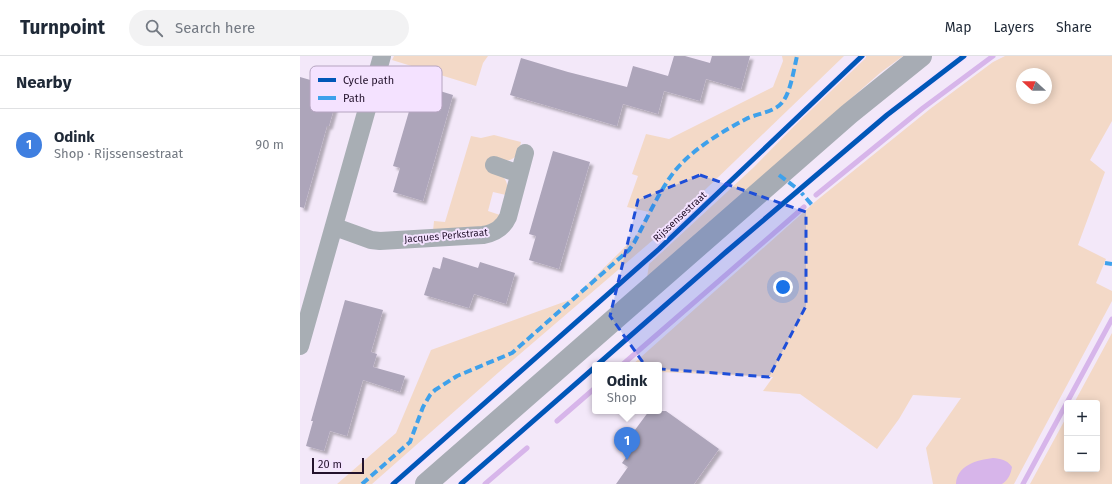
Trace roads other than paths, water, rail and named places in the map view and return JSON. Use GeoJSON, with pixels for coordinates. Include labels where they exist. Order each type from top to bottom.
{"type":"FeatureCollection","features":[{"type":"Feature","properties":{"kind":"main road"},"geometry":{"type":"LineString","coordinates":[[426,484],[832,129],[922,56]]}},
{"type":"Feature","properties":{"kind":"street"},"geometry":{"type":"LineString","coordinates":[[379,66],[382,56]]}},
{"type":"Feature","properties":{"kind":"street"},"geometry":{"type":"LineString","coordinates":[[300,346],[367,112]]}},
{"type":"Feature","properties":{"kind":"street","name":"Jacques Perkstraat"},"geometry":{"type":"LineString","coordinates":[[335,226],[370,240],[380,241],[488,234],[499,229],[506,221],[525,153]]}},
{"type":"Feature","properties":{"kind":"street"},"geometry":{"type":"LineString","coordinates":[[494,165],[519,174]]}},
{"type":"Feature","properties":{"kind":"waterway"},"geometry":{"type":"LineString","coordinates":[[816,195],[923,108],[993,56]]}},
{"type":"Feature","properties":{"kind":"waterway"},"geometry":{"type":"LineString","coordinates":[[625,362],[804,207]]}},
{"type":"Feature","properties":{"kind":"waterway"},"geometry":{"type":"LineString","coordinates":[[1023,484],[1112,319]]}},
{"type":"Feature","properties":{"kind":"waterway"},"geometry":{"type":"LineString","coordinates":[[557,421],[592,391]]}},
{"type":"Feature","properties":{"kind":"waterway"},"geometry":{"type":"LineString","coordinates":[[485,484],[527,448]]}},
{"type":"Feature","properties":{"kind":"place","name":"Odink"},"geometry":{"type":"Point","coordinates":[627,460]}}]}
